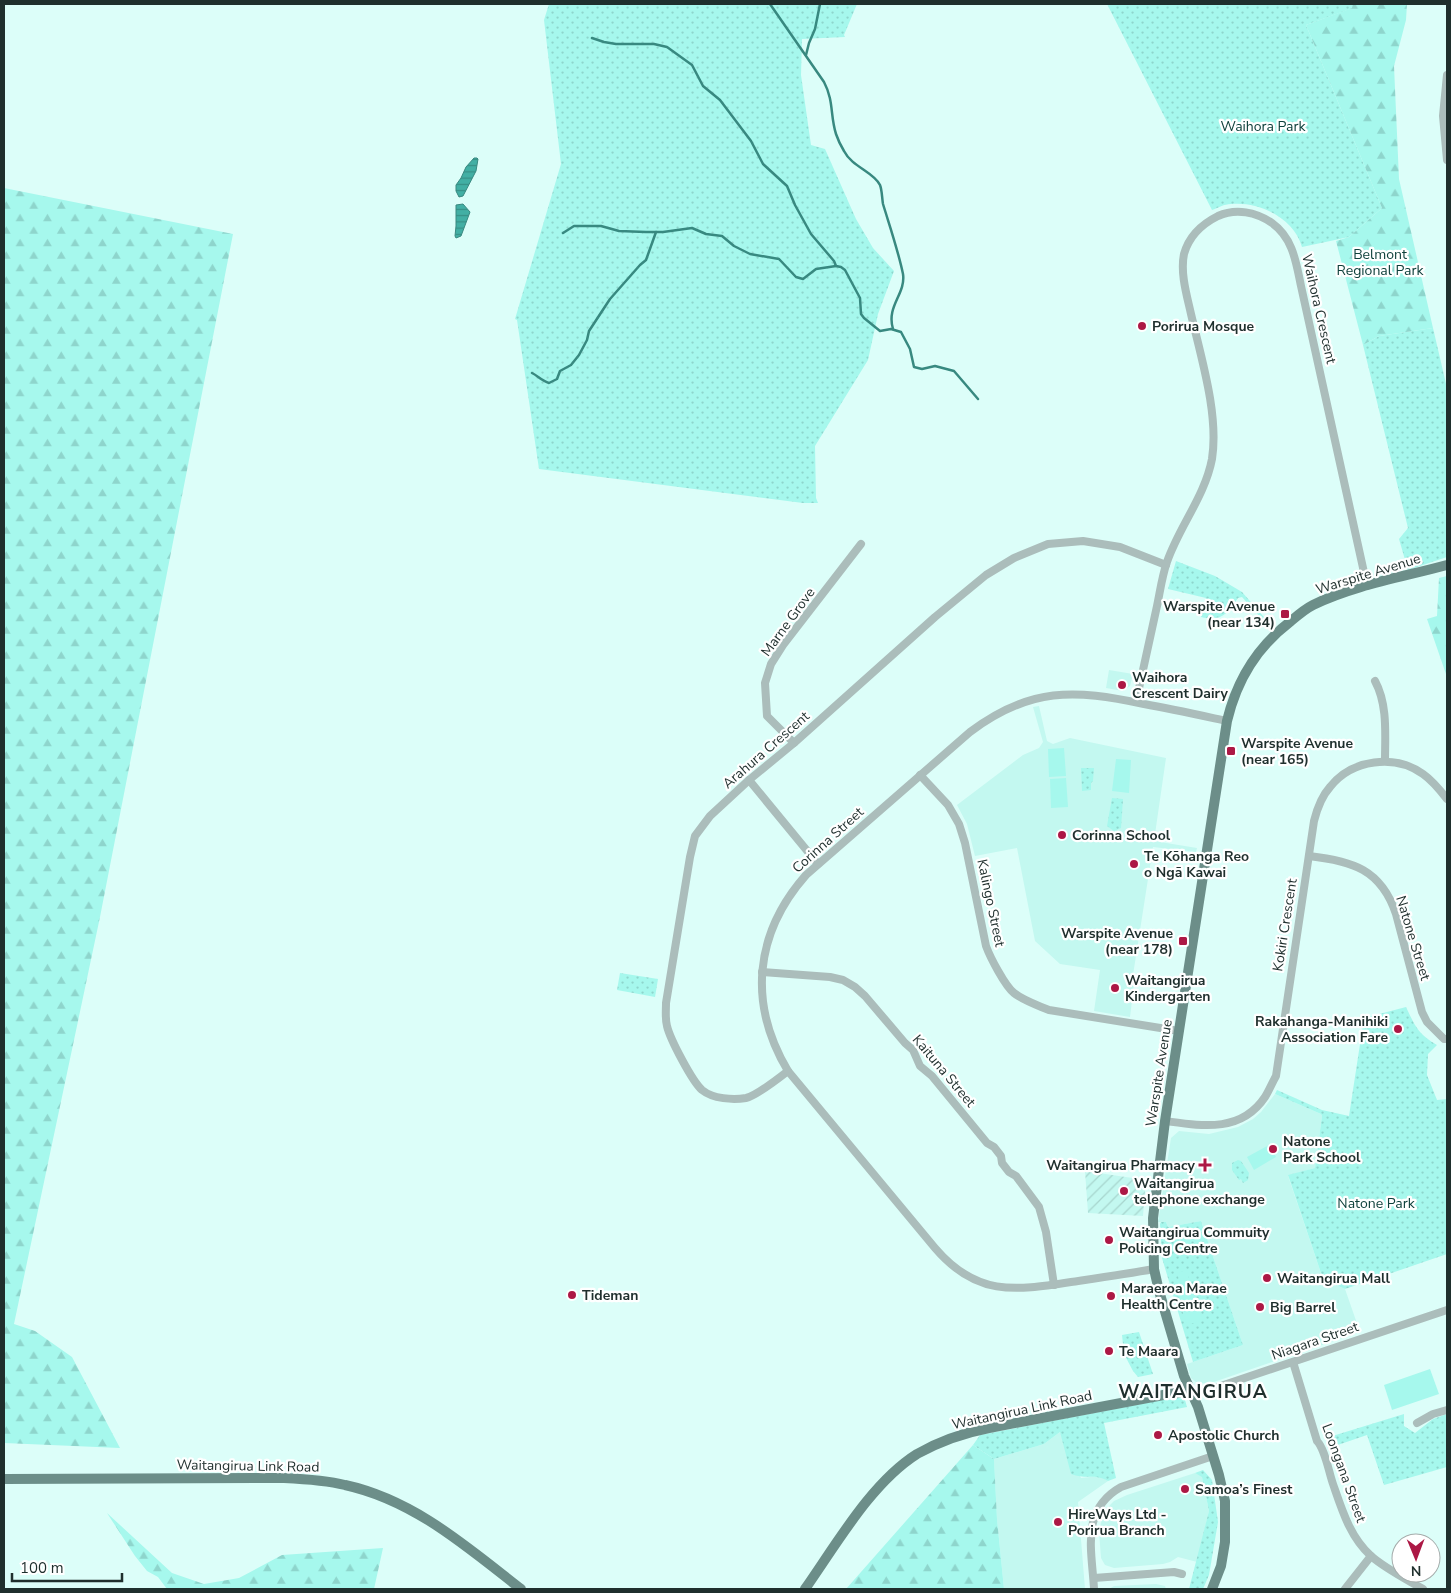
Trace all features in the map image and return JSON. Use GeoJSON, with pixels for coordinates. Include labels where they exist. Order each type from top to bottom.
{"type":"FeatureCollection","features":[{"type":"Feature","properties":{"kind":"main road","name":"Warspite Avenue"},"geometry":{"type":"LineString","coordinates":[[1212,1589],[1223,1554],[1226,1521],[1222,1490],[1198,1407],[1184,1376],[1154,1269],[1152,1218],[1165,1121],[1227,721],[1232,701],[1245,671],[1257,654],[1276,632],[1311,606],[1331,597],[1367,586],[1447,565]]}},
{"type":"Feature","properties":{"kind":"main road","name":"Waitangirua Link Road"},"geometry":{"type":"LineString","coordinates":[[805,1589],[853,1521],[882,1484],[902,1465],[929,1447],[965,1433],[1191,1391]]}},
{"type":"Feature","properties":{"kind":"main road","name":"Waitangirua Link Road"},"geometry":{"type":"LineString","coordinates":[[4,1479],[284,1478],[325,1481],[347,1485],[391,1500],[425,1518],[456,1538],[520,1589]]}},
{"type":"Feature","properties":{"kind":"street"},"geometry":{"type":"LineString","coordinates":[[1447,75],[1443,116],[1447,160]]}},
{"type":"Feature","properties":{"kind":"street","name":"Waihora Crescent"},"geometry":{"type":"LineString","coordinates":[[1136,702],[1166,565],[1205,482],[1211,460],[1214,435],[1212,409],[1184,280],[1184,254],[1189,243],[1202,226],[1227,213],[1245,212],[1260,216],[1284,233],[1292,248],[1367,586]]}},
{"type":"Feature","properties":{"kind":"street","name":"Arahura Crescent"},"geometry":{"type":"LineString","coordinates":[[788,1072],[749,1097],[734,1099],[717,1097],[702,1090],[670,1036],[666,1025],[666,1003],[695,836],[710,816],[748,780],[794,743],[935,617],[986,575],[1014,558],[1048,544],[1083,541],[1120,547],[1166,565]]}},
{"type":"Feature","properties":{"kind":"street","name":"Marne Grove"},"geometry":{"type":"LineString","coordinates":[[794,743],[766,716],[765,683],[771,664],[783,645],[861,544]]}},
{"type":"Feature","properties":{"kind":"street"},"geometry":{"type":"LineString","coordinates":[[1374,681],[1380,690],[1384,707],[1384,761]]}},
{"type":"Feature","properties":{"kind":"street","name":"Corinna Street"},"geometry":{"type":"LineString","coordinates":[[1154,1269],[1022,1289],[997,1287],[974,1280],[953,1267],[788,1072],[773,1043],[765,1018],[761,994],[762,972],[768,941],[777,917],[796,887],[818,864],[985,721],[1035,699],[1071,694],[1094,694],[1227,721]]}},
{"type":"Feature","properties":{"kind":"street","name":"Kokiri Crescent"},"geometry":{"type":"LineString","coordinates":[[1165,1121],[1204,1126],[1220,1125],[1242,1117],[1264,1098],[1276,1076],[1314,821],[1318,807],[1331,785],[1348,771],[1367,764],[1384,761],[1404,764],[1423,774],[1447,799]]}},
{"type":"Feature","properties":{"kind":"street","name":"Kalingo Street"},"geometry":{"type":"LineString","coordinates":[[920,775],[948,805],[959,824],[965,843],[986,946],[990,957],[1013,992],[1033,1004],[1049,1010],[1179,1031]]}},
{"type":"Feature","properties":{"kind":"street"},"geometry":{"type":"LineString","coordinates":[[748,780],[818,864]]}},
{"type":"Feature","properties":{"kind":"street","name":"Natone Street"},"geometry":{"type":"LineString","coordinates":[[1309,856],[1342,861],[1356,866],[1372,875],[1384,888],[1396,914],[1422,1012],[1430,1026],[1444,1039],[1447,1039]]}},
{"type":"Feature","properties":{"kind":"street","name":"Kaituna Street"},"geometry":{"type":"LineString","coordinates":[[762,972],[843,980],[865,996],[913,1050],[920,1066],[932,1076],[987,1143],[994,1147],[1001,1156],[1005,1168],[1016,1176],[1036,1202],[1043,1218],[1054,1285]]}},
{"type":"Feature","properties":{"kind":"street","name":"Niagara Street"},"geometry":{"type":"LineString","coordinates":[[1191,1391],[1206,1391],[1447,1310]]}},
{"type":"Feature","properties":{"kind":"street","name":"Loongana Street"},"geometry":{"type":"LineString","coordinates":[[1293,1362],[1317,1441],[1322,1447],[1324,1459],[1344,1517],[1355,1537],[1371,1556],[1423,1589]]}},
{"type":"Feature","properties":{"kind":"street"},"geometry":{"type":"LineString","coordinates":[[1417,1423],[1433,1414],[1447,1410]]}},
{"type":"Feature","properties":{"kind":"street"},"geometry":{"type":"LineString","coordinates":[[1094,1589],[1091,1540],[1092,1523],[1096,1510],[1109,1494],[1130,1484],[1213,1456]]}},
{"type":"Feature","properties":{"kind":"street"},"geometry":{"type":"LineString","coordinates":[[1345,1589],[1371,1556]]}},
{"type":"Feature","properties":{"kind":"street"},"geometry":{"type":"LineString","coordinates":[[1094,1578],[1174,1572],[1182,1574]]}},
{"type":"Feature","properties":{"kind":"shaded area"},"geometry":{"type":"Polygon","coordinates":[[[474,158],[478,159],[476,171],[463,196],[459,197],[456,185],[466,167],[474,158]]]}},
{"type":"Feature","properties":{"kind":"shaded area"},"geometry":{"type":"Polygon","coordinates":[[[463,204],[470,212],[461,236],[456,238],[456,205],[463,204]]]}},
{"type":"Feature","properties":{"kind":"shaded area"},"geometry":{"type":"Polygon","coordinates":[[[1109,670],[1133,674],[1130,686],[1123,691],[1106,688],[1109,670]]]}},
{"type":"Feature","properties":{"kind":"shaded area","name":"Corinna School"},"geometry":{"type":"Polygon","coordinates":[[[1039,706],[1047,741],[1053,744],[1070,738],[1166,758],[1154,841],[1197,848],[1196,852],[1153,847],[1133,975],[1135,975],[1130,1017],[1094,1011],[1100,970],[1060,964],[1035,941],[1017,848],[975,856],[967,824],[957,805],[1023,755],[1039,748],[1043,742],[1033,707],[1039,706]]]}},
{"type":"Feature","properties":{"kind":"shaded area"},"geometry":{"type":"Polygon","coordinates":[[[1275,1094],[1322,1116],[1315,1168],[1288,1176],[1323,1279],[1345,1289],[1360,1332],[1208,1384],[1196,1382],[1191,1378],[1187,1364],[1243,1345],[1201,1221],[1168,1227],[1166,1222],[1158,1222],[1171,1138],[1179,1131],[1209,1134],[1238,1127],[1261,1112],[1275,1094]]]}},
{"type":"Feature","properties":{"kind":"shaded area"},"geometry":{"type":"Polygon","coordinates":[[[1085,1171],[1146,1180],[1143,1216],[1088,1213],[1085,1171]]]}},
{"type":"Feature","properties":{"kind":"shaded area"},"geometry":{"type":"Polygon","coordinates":[[[1060,1432],[1081,1478],[1100,1476],[1108,1481],[1078,1502],[1085,1589],[1004,1589],[997,1519],[994,1459],[1044,1444],[1060,1432]]]}},
{"type":"Feature","properties":{"kind":"shaded area"},"geometry":{"type":"Polygon","coordinates":[[[1195,1473],[1202,1476],[1209,1511],[1197,1562],[1178,1557],[1163,1564],[1114,1568],[1105,1565],[1101,1558],[1099,1531],[1103,1515],[1110,1505],[1127,1495],[1195,1473]]]}},
{"type":"Feature","properties":{"kind":"shaded area"},"geometry":{"type":"Polygon","coordinates":[[[1156,1584],[1165,1586],[1166,1589],[1109,1589],[1114,1586],[1156,1584]]]}},
{"type":"Feature","properties":{"kind":"green space"},"geometry":{"type":"Polygon","coordinates":[[[549,4],[857,4],[844,35],[845,37],[802,39],[801,75],[811,145],[825,149],[856,219],[873,248],[894,271],[878,314],[868,360],[815,446],[816,498],[818,503],[803,503],[539,469],[517,320],[515,319],[561,164],[544,20],[549,4]]]}},
{"type":"Feature","properties":{"kind":"green space","name":"Waihora Park"},"geometry":{"type":"Polygon","coordinates":[[[1107,4],[1353,4],[1353,8],[1306,25],[1382,208],[1349,237],[1302,247],[1298,237],[1283,220],[1264,209],[1253,205],[1231,204],[1212,210],[1107,4]]]}},
{"type":"Feature","properties":{"kind":"green space","name":"Belmont Regional Park"},"geometry":{"type":"Polygon","coordinates":[[[1353,4],[1407,4],[1406,20],[1394,66],[1399,179],[1433,328],[1379,336],[1363,345],[1336,241],[1349,237],[1382,208],[1306,25],[1352,8],[1353,4]]]}},
{"type":"Feature","properties":{"kind":"green space"},"geometry":{"type":"Polygon","coordinates":[[[4,188],[233,234],[100,917],[14,1324],[35,1331],[72,1357],[120,1448],[4,1443],[4,188]]]}},
{"type":"Feature","properties":{"kind":"green space"},"geometry":{"type":"Polygon","coordinates":[[[1433,328],[1447,388],[1447,557],[1408,570],[1399,539],[1408,528],[1363,345],[1379,336],[1433,328]]]}},
{"type":"Feature","properties":{"kind":"green space"},"geometry":{"type":"Polygon","coordinates":[[[1176,561],[1215,576],[1242,592],[1270,624],[1268,626],[1242,597],[1238,598],[1227,612],[1219,617],[1201,617],[1206,598],[1168,589],[1176,561]]]}},
{"type":"Feature","properties":{"kind":"green space"},"geometry":{"type":"Polygon","coordinates":[[[1447,576],[1447,677],[1427,619],[1437,616],[1439,578],[1447,576]]]}},
{"type":"Feature","properties":{"kind":"green space"},"geometry":{"type":"Polygon","coordinates":[[[1064,748],[1066,776],[1049,777],[1048,749],[1064,748]]]}},
{"type":"Feature","properties":{"kind":"green space"},"geometry":{"type":"Polygon","coordinates":[[[1116,759],[1131,760],[1129,793],[1112,791],[1116,759]]]}},
{"type":"Feature","properties":{"kind":"green space"},"geometry":{"type":"Polygon","coordinates":[[[1081,768],[1094,768],[1091,790],[1082,791],[1081,768]]]}},
{"type":"Feature","properties":{"kind":"green space"},"geometry":{"type":"Polygon","coordinates":[[[1066,778],[1068,807],[1051,808],[1050,779],[1066,778]]]}},
{"type":"Feature","properties":{"kind":"green space"},"geometry":{"type":"Polygon","coordinates":[[[1112,798],[1123,799],[1121,828],[1114,831],[1107,826],[1112,798]]]}},
{"type":"Feature","properties":{"kind":"green space"},"geometry":{"type":"Polygon","coordinates":[[[620,973],[658,979],[655,997],[617,990],[620,973]]]}},
{"type":"Feature","properties":{"kind":"green space","name":"Natone Park"},"geometry":{"type":"Polygon","coordinates":[[[1406,1007],[1418,1029],[1425,1037],[1437,1045],[1428,1054],[1427,1075],[1437,1100],[1447,1099],[1447,1254],[1345,1289],[1323,1279],[1288,1175],[1315,1168],[1322,1116],[1275,1094],[1277,1090],[1322,1110],[1349,1116],[1364,1018],[1406,1007]]]}},
{"type":"Feature","properties":{"kind":"green space"},"geometry":{"type":"Polygon","coordinates":[[[1269,1145],[1276,1157],[1254,1170],[1247,1157],[1269,1145]]]}},
{"type":"Feature","properties":{"kind":"green space"},"geometry":{"type":"Polygon","coordinates":[[[1238,1160],[1241,1161],[1249,1173],[1248,1180],[1243,1183],[1232,1170],[1232,1163],[1238,1160]]]}},
{"type":"Feature","properties":{"kind":"green space"},"geometry":{"type":"Polygon","coordinates":[[[1201,1221],[1243,1345],[1193,1362],[1162,1258],[1160,1224],[1161,1222],[1166,1222],[1168,1227],[1201,1221]]]}},
{"type":"Feature","properties":{"kind":"green space"},"geometry":{"type":"Polygon","coordinates":[[[1186,1270],[1193,1289],[1183,1292],[1177,1273],[1186,1270]]]}},
{"type":"Feature","properties":{"kind":"green space"},"geometry":{"type":"Polygon","coordinates":[[[1194,1293],[1203,1320],[1187,1325],[1178,1298],[1194,1293]]]}},
{"type":"Feature","properties":{"kind":"green space"},"geometry":{"type":"Polygon","coordinates":[[[1139,1332],[1153,1374],[1138,1377],[1121,1351],[1120,1344],[1123,1344],[1122,1335],[1139,1332]]]}},
{"type":"Feature","properties":{"kind":"green space"},"geometry":{"type":"Polygon","coordinates":[[[1430,1369],[1439,1394],[1392,1410],[1384,1385],[1430,1369]]]}},
{"type":"Feature","properties":{"kind":"green space"},"geometry":{"type":"Polygon","coordinates":[[[1172,1398],[1185,1400],[1187,1407],[1104,1423],[1116,1478],[1108,1481],[1099,1477],[1071,1474],[1060,1432],[1044,1444],[994,1459],[973,1445],[980,1435],[1172,1398]]]}},
{"type":"Feature","properties":{"kind":"green space"},"geometry":{"type":"Polygon","coordinates":[[[1404,1414],[1404,1426],[1415,1433],[1433,1419],[1447,1414],[1447,1467],[1384,1485],[1367,1435],[1329,1448],[1326,1438],[1404,1414]]]}},
{"type":"Feature","properties":{"kind":"green space"},"geometry":{"type":"Polygon","coordinates":[[[973,1445],[994,1459],[997,1519],[1004,1589],[846,1589],[973,1445]]]}},
{"type":"Feature","properties":{"kind":"green space"},"geometry":{"type":"Polygon","coordinates":[[[1203,1470],[1212,1480],[1218,1522],[1209,1575],[1203,1589],[1189,1589],[1209,1511],[1202,1477],[1195,1473],[1203,1470]]]}},
{"type":"Feature","properties":{"kind":"green space"},"geometry":{"type":"Polygon","coordinates":[[[107,1513],[172,1573],[204,1584],[239,1578],[282,1555],[383,1548],[374,1589],[167,1589],[158,1577],[147,1571],[135,1556],[107,1513]]]}},
{"type":"Feature","properties":{"kind":"waterway"},"geometry":{"type":"LineString","coordinates":[[770,4],[824,82],[831,102],[836,134],[844,151],[852,161],[873,176],[880,185],[883,204],[903,274],[902,288],[892,314],[893,329]]}},
{"type":"Feature","properties":{"kind":"waterway"},"geometry":{"type":"LineString","coordinates":[[806,55],[815,29],[820,4]]}},
{"type":"Feature","properties":{"kind":"waterway"},"geometry":{"type":"LineString","coordinates":[[592,38],[616,44],[654,44],[667,47],[692,65],[703,86],[720,100],[751,141],[763,164],[787,186],[811,234],[834,261],[836,266],[845,270],[860,298],[861,314],[864,318],[880,331],[891,329],[901,332],[910,349],[914,367],[922,369],[935,366],[954,371],[978,399]]}},
{"type":"Feature","properties":{"kind":"waterway"},"geometry":{"type":"LineString","coordinates":[[563,233],[574,226],[601,226],[619,231],[646,232],[692,228],[706,234],[722,236],[734,246],[750,254],[779,259],[796,277],[803,279],[816,269],[836,266]]}},
{"type":"Feature","properties":{"kind":"waterway"},"geometry":{"type":"LineString","coordinates":[[532,373],[549,383],[557,379],[560,371],[571,365],[579,355],[587,340],[589,331],[610,299],[646,260],[656,232]]}},
{"type":"Feature","properties":{"kind":"place","name":"Porirua Mosque"},"geometry":{"type":"Point","coordinates":[1142,326]}},
{"type":"Feature","properties":{"kind":"place","name":"Warspite Avenue (near 134)"},"geometry":{"type":"Point","coordinates":[1285,614]}},
{"type":"Feature","properties":{"kind":"place","name":"Waihora Crescent Dairy"},"geometry":{"type":"Point","coordinates":[1122,685]}},
{"type":"Feature","properties":{"kind":"place","name":"Warspite Avenue (near 165)"},"geometry":{"type":"Point","coordinates":[1231,751]}},
{"type":"Feature","properties":{"kind":"place","name":"Corinna School"},"geometry":{"type":"Point","coordinates":[1062,835]}},
{"type":"Feature","properties":{"kind":"place","name":"Te Kōhanga Reo o Ngā Kawai"},"geometry":{"type":"Point","coordinates":[1134,864]}},
{"type":"Feature","properties":{"kind":"place","name":"Warspite Avenue (near 178)"},"geometry":{"type":"Point","coordinates":[1183,941]}},
{"type":"Feature","properties":{"kind":"place","name":"Waitangirua Kindergarten"},"geometry":{"type":"Point","coordinates":[1115,988]}},
{"type":"Feature","properties":{"kind":"place","name":"Rakahanga-Manihiki Association Fare"},"geometry":{"type":"Point","coordinates":[1398,1029]}},
{"type":"Feature","properties":{"kind":"place","name":"Natone Park School"},"geometry":{"type":"Point","coordinates":[1273,1149]}},
{"type":"Feature","properties":{"kind":"place","name":"Waitangirua Pharmacy"},"geometry":{"type":"Point","coordinates":[1205,1165]}},
{"type":"Feature","properties":{"kind":"place","name":"Waitangirua telephone exchange"},"geometry":{"type":"Point","coordinates":[1124,1191]}},
{"type":"Feature","properties":{"kind":"place","name":"Waitangirua Commuity Policing Centre"},"geometry":{"type":"Point","coordinates":[1109,1240]}},
{"type":"Feature","properties":{"kind":"place","name":"Waitangirua Mall"},"geometry":{"type":"Point","coordinates":[1267,1278]}},
{"type":"Feature","properties":{"kind":"place","name":"Tideman"},"geometry":{"type":"Point","coordinates":[572,1295]}},
{"type":"Feature","properties":{"kind":"place","name":"Maraeroa Marae Health Centre"},"geometry":{"type":"Point","coordinates":[1111,1296]}},
{"type":"Feature","properties":{"kind":"place","name":"Big Barrel"},"geometry":{"type":"Point","coordinates":[1260,1307]}},
{"type":"Feature","properties":{"kind":"place","name":"Te Maara"},"geometry":{"type":"Point","coordinates":[1109,1351]}},
{"type":"Feature","properties":{"kind":"place","name":"Apostolic Church"},"geometry":{"type":"Point","coordinates":[1158,1435]}},
{"type":"Feature","properties":{"kind":"place","name":"Samoa’s Finest"},"geometry":{"type":"Point","coordinates":[1185,1489]}},
{"type":"Feature","properties":{"kind":"place","name":"HireWays Ltd - Porirua Branch"},"geometry":{"type":"Point","coordinates":[1058,1522]}},
{"type":"Feature","properties":{"kind":"district","name":"WAITANGIRUA"},"geometry":{"type":"Point","coordinates":[1193,1392]}}]}
